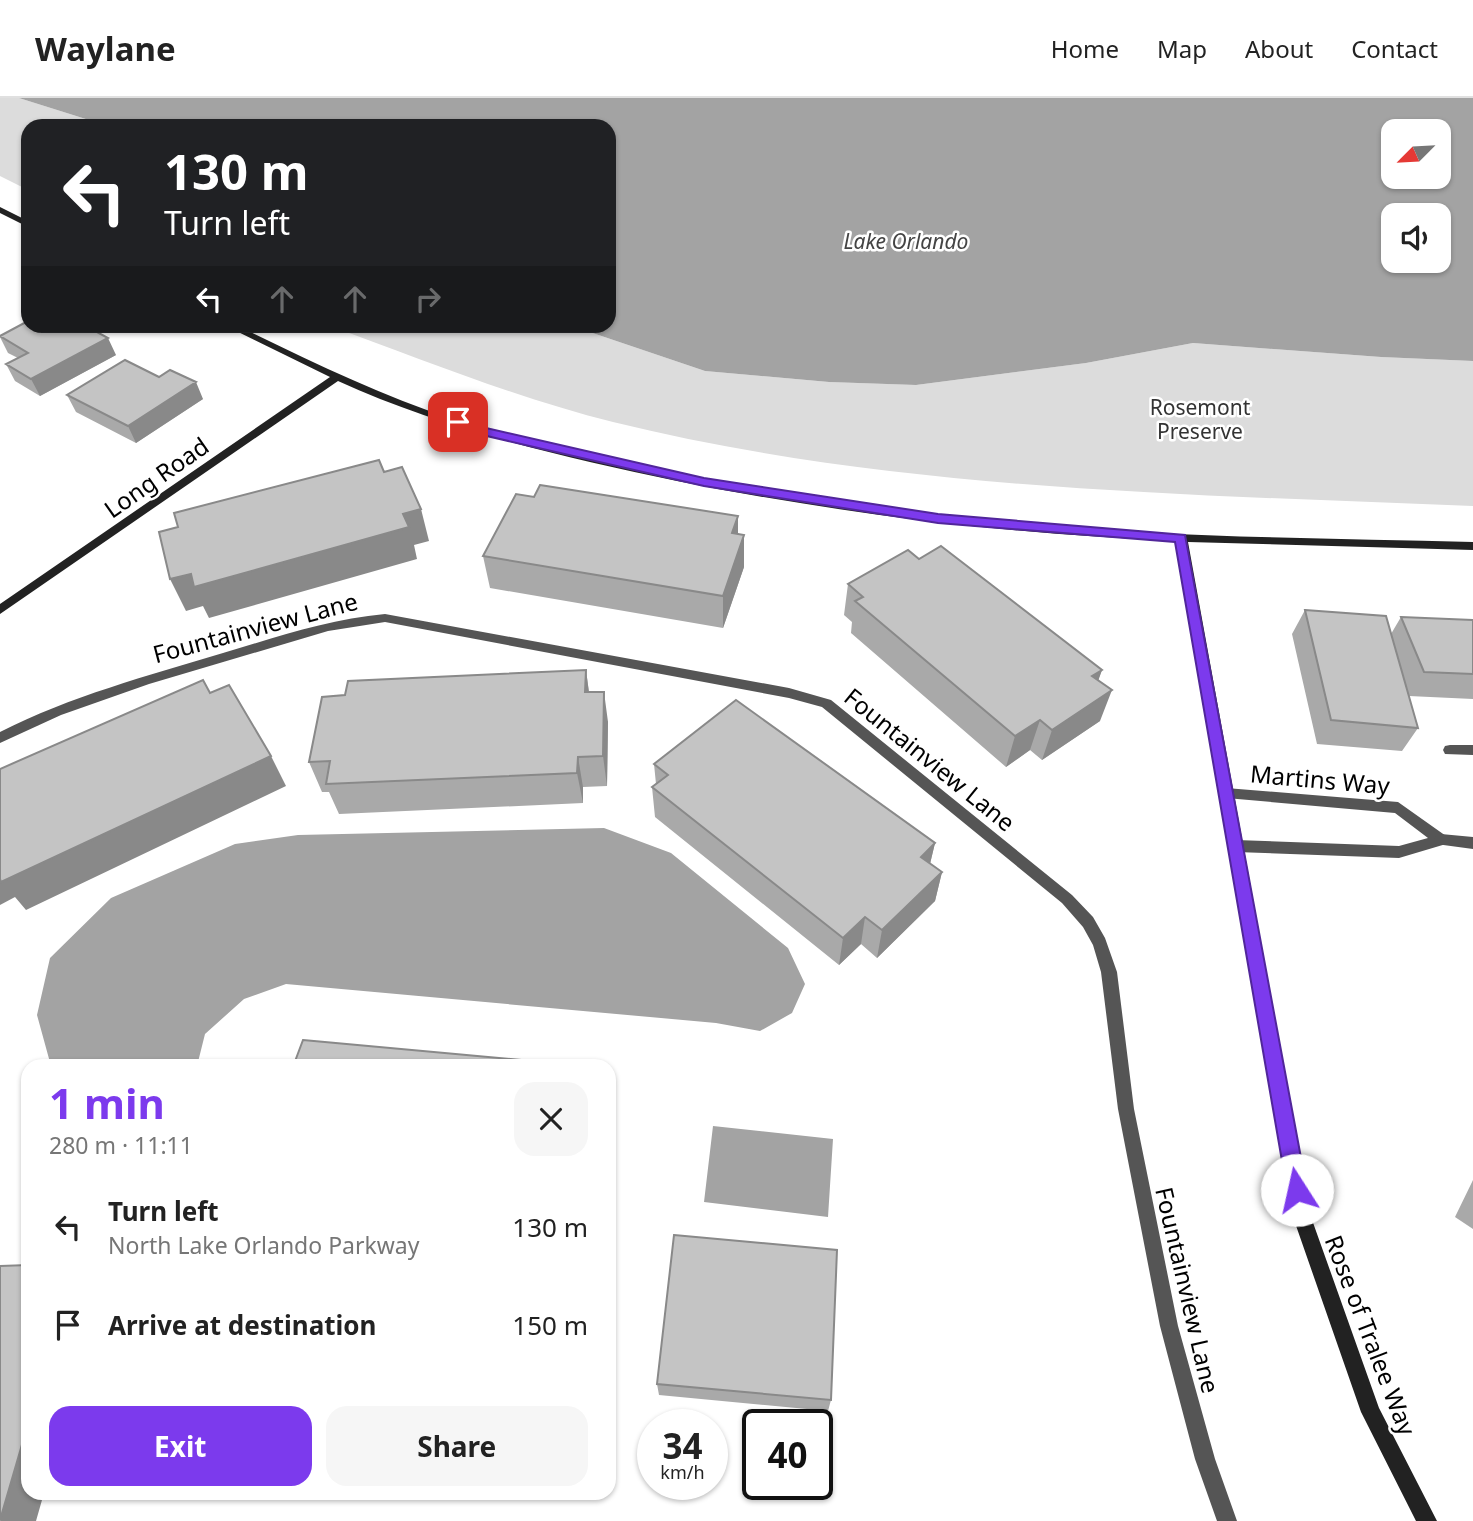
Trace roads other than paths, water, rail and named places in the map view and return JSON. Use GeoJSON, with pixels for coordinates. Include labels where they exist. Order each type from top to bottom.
{"type":"FeatureCollection","features":[{"type":"Feature","properties":{"kind":"street"},"geometry":{"type":"LineString","coordinates":[[0,210],[21,220]]}},
{"type":"Feature","properties":{"kind":"street"},"geometry":{"type":"LineString","coordinates":[[245,333],[335,378],[482,431],[704,482],[938,519],[1181,538],[1473,546]]}},
{"type":"Feature","properties":{"kind":"street","name":"Long Road"},"geometry":{"type":"LineString","coordinates":[[0,610],[335,378]]}},
{"type":"Feature","properties":{"kind":"street","name":"Rose of Tralee Way"},"geometry":{"type":"LineString","coordinates":[[1181,538],[1302,1217],[1371,1412],[1427,1521]]}},
{"type":"Feature","properties":{"kind":"street","name":"Fountainview Lane"},"geometry":{"type":"LineString","coordinates":[[1,736],[137,683],[328,626],[385,618],[789,692],[825,703],[1066,899],[1088,922],[1100,943],[1109,972],[1126,1109],[1169,1326],[1205,1459],[1227,1521]]}},
{"type":"Feature","properties":{"kind":"street"},"geometry":{"type":"LineString","coordinates":[[1450,750],[1473,750]]}},
{"type":"Feature","properties":{"kind":"street","name":"Martins Way"},"geometry":{"type":"LineString","coordinates":[[1226,793],[1398,808],[1441,840]]}},
{"type":"Feature","properties":{"kind":"street"},"geometry":{"type":"LineString","coordinates":[[1236,846],[1399,852],[1441,840],[1473,843]]}},
{"type":"Feature","properties":{"kind":"water","name":"Lake Orlando"},"geometry":{"type":"Polygon","coordinates":[[[19,98],[1473,98],[1473,361],[1193,343],[1086,363],[916,385],[829,382],[705,371],[593,333],[616,333],[616,119],[86,119],[19,98]]]}},
{"type":"Feature","properties":{"kind":"water"},"geometry":{"type":"Polygon","coordinates":[[[604,828],[671,853],[788,948],[805,984],[792,1013],[760,1031],[716,1023],[286,984],[244,999],[205,1034],[199,1059],[49,1059],[37,1015],[50,958],[111,898],[235,844],[298,835],[604,828]]]}},
{"type":"Feature","properties":{"kind":"water"},"geometry":{"type":"Polygon","coordinates":[[[713,1126],[833,1139],[828,1217],[704,1202],[713,1126]]]}},
{"type":"Feature","properties":{"kind":"park label","name":"Rosemont Preserve"},"geometry":{"type":"Point","coordinates":[1200,419]}}]}
